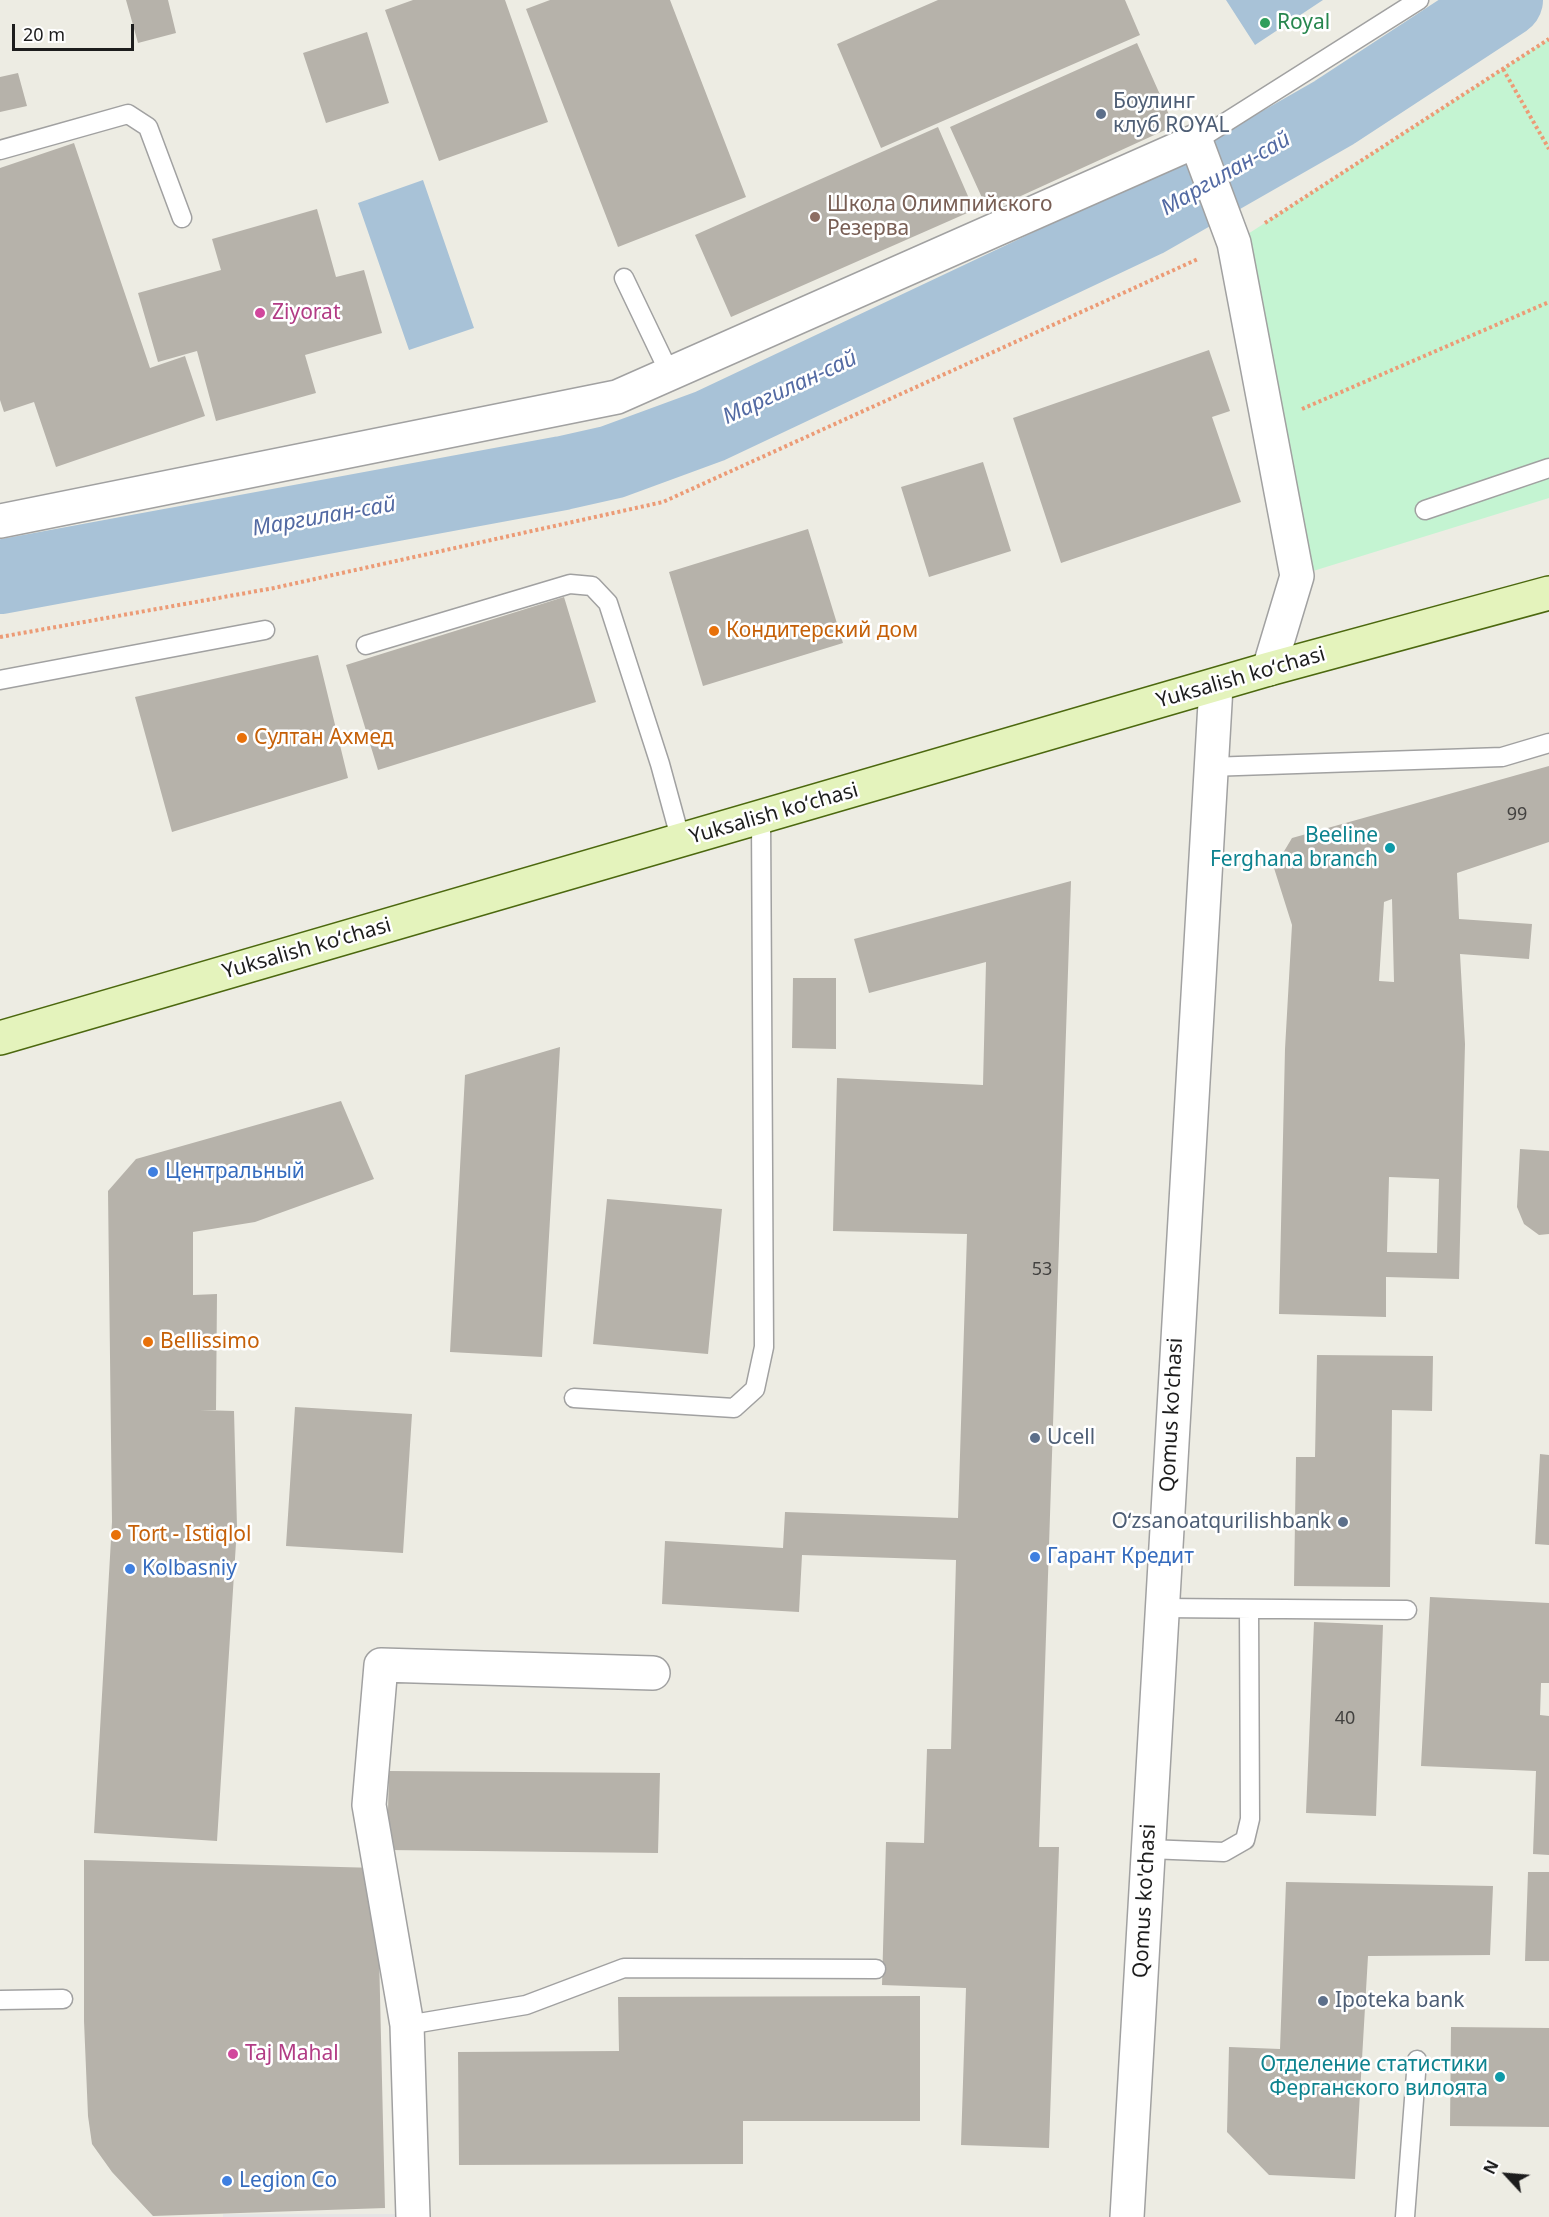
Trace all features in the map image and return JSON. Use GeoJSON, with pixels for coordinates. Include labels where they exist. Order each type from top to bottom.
{"type":"FeatureCollection","features":[{"type":"Feature","properties":{"kind":"main road","name":"Yuksalish koʻchasi"},"geometry":{"type":"LineString","coordinates":[[0,1038],[1269,669],[1549,593]]}},
{"type":"Feature","properties":{"kind":"street"},"geometry":{"type":"LineString","coordinates":[[0,521],[617,397],[1196,141],[1234,243],[1297,576],[1269,669]]}},
{"type":"Feature","properties":{"kind":"street","name":"Qomus ko'chasi"},"geometry":{"type":"LineString","coordinates":[[1128,2217],[1209,767],[1216,686]]}},
{"type":"Feature","properties":{"kind":"street"},"geometry":{"type":"LineString","coordinates":[[412,2217],[407,2025],[369,1805],[381,1665],[652,1672]]}},
{"type":"Feature","properties":{"kind":"lane"},"geometry":{"type":"LineString","coordinates":[[1196,141],[1419,0]]}},
{"type":"Feature","properties":{"kind":"lane"},"geometry":{"type":"LineString","coordinates":[[0,150],[128,114],[148,127],[182,218]]}},
{"type":"Feature","properties":{"kind":"lane"},"geometry":{"type":"LineString","coordinates":[[624,278],[670,374]]}},
{"type":"Feature","properties":{"kind":"lane"},"geometry":{"type":"LineString","coordinates":[[1425,510],[1549,468]]}},
{"type":"Feature","properties":{"kind":"lane"},"geometry":{"type":"LineString","coordinates":[[366,645],[570,584],[592,586],[609,603],[660,764],[681,841]]}},
{"type":"Feature","properties":{"kind":"lane"},"geometry":{"type":"LineString","coordinates":[[0,681],[265,630]]}},
{"type":"Feature","properties":{"kind":"lane"},"geometry":{"type":"LineString","coordinates":[[1209,767],[1503,757],[1549,743]]}},
{"type":"Feature","properties":{"kind":"lane"},"geometry":{"type":"LineString","coordinates":[[574,1398],[734,1408],[755,1389],[764,1347],[761,818]]}},
{"type":"Feature","properties":{"kind":"lane"},"geometry":{"type":"LineString","coordinates":[[1161,1608],[1407,1610]]}},
{"type":"Feature","properties":{"kind":"lane"},"geometry":{"type":"LineString","coordinates":[[1148,1849],[1224,1852],[1245,1840],[1250,1819],[1249,1609]]}},
{"type":"Feature","properties":{"kind":"lane"},"geometry":{"type":"LineString","coordinates":[[407,2025],[526,2005],[624,1968],[876,1969]]}},
{"type":"Feature","properties":{"kind":"lane"},"geometry":{"type":"LineString","coordinates":[[0,2000],[63,1999]]}},
{"type":"Feature","properties":{"kind":"lane"},"geometry":{"type":"LineString","coordinates":[[1405,2217],[1417,2060]]}},
{"type":"Feature","properties":{"kind":"path"},"geometry":{"type":"LineString","coordinates":[[0,637],[273,588],[663,502],[1234,243],[1549,39]]}},
{"type":"Feature","properties":{"kind":"path"},"geometry":{"type":"LineString","coordinates":[[1503,69],[1549,149]]}},
{"type":"Feature","properties":{"kind":"path"},"geometry":{"type":"LineString","coordinates":[[1268,423],[1549,302]]}},
{"type":"Feature","properties":{"kind":"green space"},"geometry":{"type":"Polygon","coordinates":[[[1549,39],[1549,498],[1297,576],[1234,243],[1549,39]]]}},
{"type":"Feature","properties":{"kind":"shaded area"},"geometry":{"type":"Polygon","coordinates":[[[223,2214],[403,2214],[403,2217],[223,2217],[223,2214]]]}},
{"type":"Feature","properties":{"kind":"water","name":"Royal"},"geometry":{"type":"Polygon","coordinates":[[[1226,0],[1323,0],[1255,45],[1226,0]]]}},
{"type":"Feature","properties":{"kind":"water"},"geometry":{"type":"Polygon","coordinates":[[[423,180],[474,328],[409,350],[358,203],[423,180]]]}},
{"type":"Feature","properties":{"kind":"building"},"geometry":{"type":"Polygon","coordinates":[[[126,0],[168,0],[176,33],[138,43],[126,0]]]}},
{"type":"Feature","properties":{"kind":"building"},"geometry":{"type":"Polygon","coordinates":[[[413,0],[505,0],[548,122],[439,161],[385,10],[413,0]]]}},
{"type":"Feature","properties":{"kind":"building"},"geometry":{"type":"Polygon","coordinates":[[[550,0],[670,0],[746,197],[618,247],[526,9],[550,0]]]}},
{"type":"Feature","properties":{"kind":"building"},"geometry":{"type":"Polygon","coordinates":[[[938,0],[1125,0],[1140,35],[881,148],[837,44],[938,0]]]}},
{"type":"Feature","properties":{"kind":"building"},"geometry":{"type":"Polygon","coordinates":[[[367,32],[389,103],[326,123],[303,53],[367,32]]]}},
{"type":"Feature","properties":{"kind":"building"},"geometry":{"type":"Polygon","coordinates":[[[1137,43],[1174,126],[988,211],[950,127],[1137,43]]]}},
{"type":"Feature","properties":{"kind":"building"},"geometry":{"type":"Polygon","coordinates":[[[18,73],[27,106],[0,112],[0,77],[18,73]]]}},
{"type":"Feature","properties":{"kind":"building"},"geometry":{"type":"Polygon","coordinates":[[[938,127],[974,210],[731,317],[695,235],[938,127]]]}},
{"type":"Feature","properties":{"kind":"building"},"geometry":{"type":"Polygon","coordinates":[[[74,143],[150,368],[185,356],[205,416],[56,467],[34,402],[4,412],[0,400],[0,168],[74,143]]]}},
{"type":"Feature","properties":{"kind":"building","name":"Ziyorat"},"geometry":{"type":"Polygon","coordinates":[[[317,209],[336,277],[364,270],[382,333],[305,355],[316,393],[216,421],[197,351],[158,362],[138,293],[221,270],[212,239],[317,209]]]}},
{"type":"Feature","properties":{"kind":"building"},"geometry":{"type":"Polygon","coordinates":[[[1209,350],[1230,411],[1212,417],[1241,502],[1061,563],[1013,418],[1209,350]]]}},
{"type":"Feature","properties":{"kind":"building"},"geometry":{"type":"Polygon","coordinates":[[[983,462],[1011,551],[929,577],[901,487],[983,462]]]}},
{"type":"Feature","properties":{"kind":"building"},"geometry":{"type":"Polygon","coordinates":[[[808,529],[843,643],[703,686],[669,572],[808,529]]]}},
{"type":"Feature","properties":{"kind":"building"},"geometry":{"type":"Polygon","coordinates":[[[564,597],[596,702],[378,770],[346,665],[564,597]]]}},
{"type":"Feature","properties":{"kind":"building","name":"Султан Ахмед"},"geometry":{"type":"Polygon","coordinates":[[[318,655],[348,778],[172,832],[135,697],[318,655]]]}},
{"type":"Feature","properties":{"kind":"building"},"geometry":{"type":"Polygon","coordinates":[[[1549,766],[1549,842],[1457,873],[1459,919],[1532,924],[1529,959],[1460,954],[1465,1044],[1459,1279],[1386,1277],[1386,1317],[1279,1314],[1285,1049],[1292,925],[1274,868],[1292,838],[1549,766]],[[1392,899],[1384,902],[1379,981],[1394,982],[1392,899]],[[1389,1177],[1387,1252],[1437,1253],[1439,1179],[1389,1177]]]}},
{"type":"Feature","properties":{"kind":"building"},"geometry":{"type":"Polygon","coordinates":[[[1071,881],[1039,1847],[1059,1847],[1049,2148],[961,2145],[966,1988],[882,1985],[886,1842],[924,1843],[927,1749],[951,1749],[956,1560],[802,1555],[799,1612],[662,1604],[665,1541],[783,1548],[785,1512],[958,1518],[967,1234],[833,1231],[837,1078],[983,1085],[986,962],[869,993],[854,939],[1071,881]]]}},
{"type":"Feature","properties":{"kind":"building"},"geometry":{"type":"Polygon","coordinates":[[[793,978],[836,978],[836,1049],[792,1048],[793,978]]]}},
{"type":"Feature","properties":{"kind":"building"},"geometry":{"type":"Polygon","coordinates":[[[560,1047],[542,1357],[450,1352],[465,1075],[560,1047]]]}},
{"type":"Feature","properties":{"kind":"building"},"geometry":{"type":"Polygon","coordinates":[[[341,1101],[374,1179],[255,1222],[193,1232],[193,1295],[217,1294],[216,1410],[200,1410],[234,1411],[237,1527],[217,1841],[94,1833],[112,1522],[108,1191],[136,1159],[341,1101]]]}},
{"type":"Feature","properties":{"kind":"building"},"geometry":{"type":"Polygon","coordinates":[[[1520,1149],[1549,1151],[1549,1234],[1539,1235],[1524,1224],[1517,1207],[1520,1149]]]}},
{"type":"Feature","properties":{"kind":"building"},"geometry":{"type":"Polygon","coordinates":[[[607,1199],[722,1209],[708,1354],[593,1344],[607,1199]]]}},
{"type":"Feature","properties":{"kind":"building","name":"Oʻzsanoatqurilishbank"},"geometry":{"type":"Polygon","coordinates":[[[1317,1355],[1433,1356],[1432,1411],[1392,1410],[1390,1587],[1294,1586],[1296,1457],[1315,1457],[1317,1355]]]}},
{"type":"Feature","properties":{"kind":"building"},"geometry":{"type":"Polygon","coordinates":[[[295,1407],[412,1414],[403,1553],[286,1546],[295,1407]]]}},
{"type":"Feature","properties":{"kind":"building"},"geometry":{"type":"Polygon","coordinates":[[[1540,1454],[1549,1455],[1549,1545],[1535,1544],[1540,1454]]]}},
{"type":"Feature","properties":{"kind":"building"},"geometry":{"type":"Polygon","coordinates":[[[1430,1597],[1549,1603],[1549,1683],[1541,1683],[1540,1715],[1549,1716],[1549,1855],[1533,1854],[1536,1771],[1421,1766],[1430,1597]]]}},
{"type":"Feature","properties":{"kind":"building"},"geometry":{"type":"Polygon","coordinates":[[[1314,1622],[1383,1625],[1376,1816],[1306,1813],[1314,1622]]]}},
{"type":"Feature","properties":{"kind":"building"},"geometry":{"type":"Polygon","coordinates":[[[389,1771],[660,1773],[658,1853],[387,1850],[389,1771]]]}},
{"type":"Feature","properties":{"kind":"building","name":"Taj Mahal"},"geometry":{"type":"Polygon","coordinates":[[[84,1860],[377,1868],[385,2208],[153,2216],[112,2172],[92,2144],[88,2116],[84,2021],[84,1860]]]}},
{"type":"Feature","properties":{"kind":"building"},"geometry":{"type":"Polygon","coordinates":[[[1528,1872],[1549,1872],[1549,1961],[1525,1961],[1528,1872]]]}},
{"type":"Feature","properties":{"kind":"building","name":"Ipoteka bank"},"geometry":{"type":"Polygon","coordinates":[[[1286,1882],[1493,1886],[1490,1955],[1368,1956],[1355,2179],[1269,2175],[1227,2132],[1229,2047],[1280,2049],[1286,1882]]]}},
{"type":"Feature","properties":{"kind":"building"},"geometry":{"type":"Polygon","coordinates":[[[920,1996],[920,2121],[743,2121],[743,2164],[459,2165],[458,2052],[619,2051],[618,1997],[920,1996]]]}},
{"type":"Feature","properties":{"kind":"building","name":"Отделение статистики Ферганского вилоята"},"geometry":{"type":"Polygon","coordinates":[[[1451,2027],[1549,2028],[1549,2127],[1450,2126],[1451,2027]]]}},
{"type":"Feature","properties":{"kind":"waterway","name":"Маргилан-сай"},"geometry":{"type":"LineString","coordinates":[[0,577],[563,473],[612,462],[710,426],[1146,220],[1335,112],[1506,0]]}},
{"type":"Feature","properties":{"kind":"place","name":"Royal"},"geometry":{"type":"Point","coordinates":[1265,23]}},
{"type":"Feature","properties":{"kind":"place","name":"Боулинг клуб ROYAL"},"geometry":{"type":"Point","coordinates":[1101,114]}},
{"type":"Feature","properties":{"kind":"place","name":"Школа Олимпийского Резерва"},"geometry":{"type":"Point","coordinates":[815,217]}},
{"type":"Feature","properties":{"kind":"place","name":"Ziyorat"},"geometry":{"type":"Point","coordinates":[260,313]}},
{"type":"Feature","properties":{"kind":"place","name":"Кондитерский дом"},"geometry":{"type":"Point","coordinates":[714,631]}},
{"type":"Feature","properties":{"kind":"place","name":"Султан Ахмед"},"geometry":{"type":"Point","coordinates":[242,738]}},
{"type":"Feature","properties":{"kind":"place","name":"Beeline Ferghana branch"},"geometry":{"type":"Point","coordinates":[1390,848]}},
{"type":"Feature","properties":{"kind":"place","name":"Центральный"},"geometry":{"type":"Point","coordinates":[153,1172]}},
{"type":"Feature","properties":{"kind":"place","name":"Bellissimo"},"geometry":{"type":"Point","coordinates":[148,1342]}},
{"type":"Feature","properties":{"kind":"place","name":"Ucell"},"geometry":{"type":"Point","coordinates":[1035,1438]}},
{"type":"Feature","properties":{"kind":"place","name":"Oʻzsanoatqurilishbank"},"geometry":{"type":"Point","coordinates":[1343,1522]}},
{"type":"Feature","properties":{"kind":"place","name":"Tort - Istiqlol"},"geometry":{"type":"Point","coordinates":[116,1535]}},
{"type":"Feature","properties":{"kind":"place","name":"Гарант Кредит"},"geometry":{"type":"Point","coordinates":[1035,1557]}},
{"type":"Feature","properties":{"kind":"place","name":"Kolbasniy"},"geometry":{"type":"Point","coordinates":[130,1569]}},
{"type":"Feature","properties":{"kind":"place","name":"Ipoteka bank"},"geometry":{"type":"Point","coordinates":[1323,2001]}},
{"type":"Feature","properties":{"kind":"place","name":"Taj Mahal"},"geometry":{"type":"Point","coordinates":[233,2054]}},
{"type":"Feature","properties":{"kind":"place","name":"Отделение статистики Ферганского вилоята"},"geometry":{"type":"Point","coordinates":[1500,2077]}},
{"type":"Feature","properties":{"kind":"place","name":"Legion Co"},"geometry":{"type":"Point","coordinates":[227,2181]}}]}
